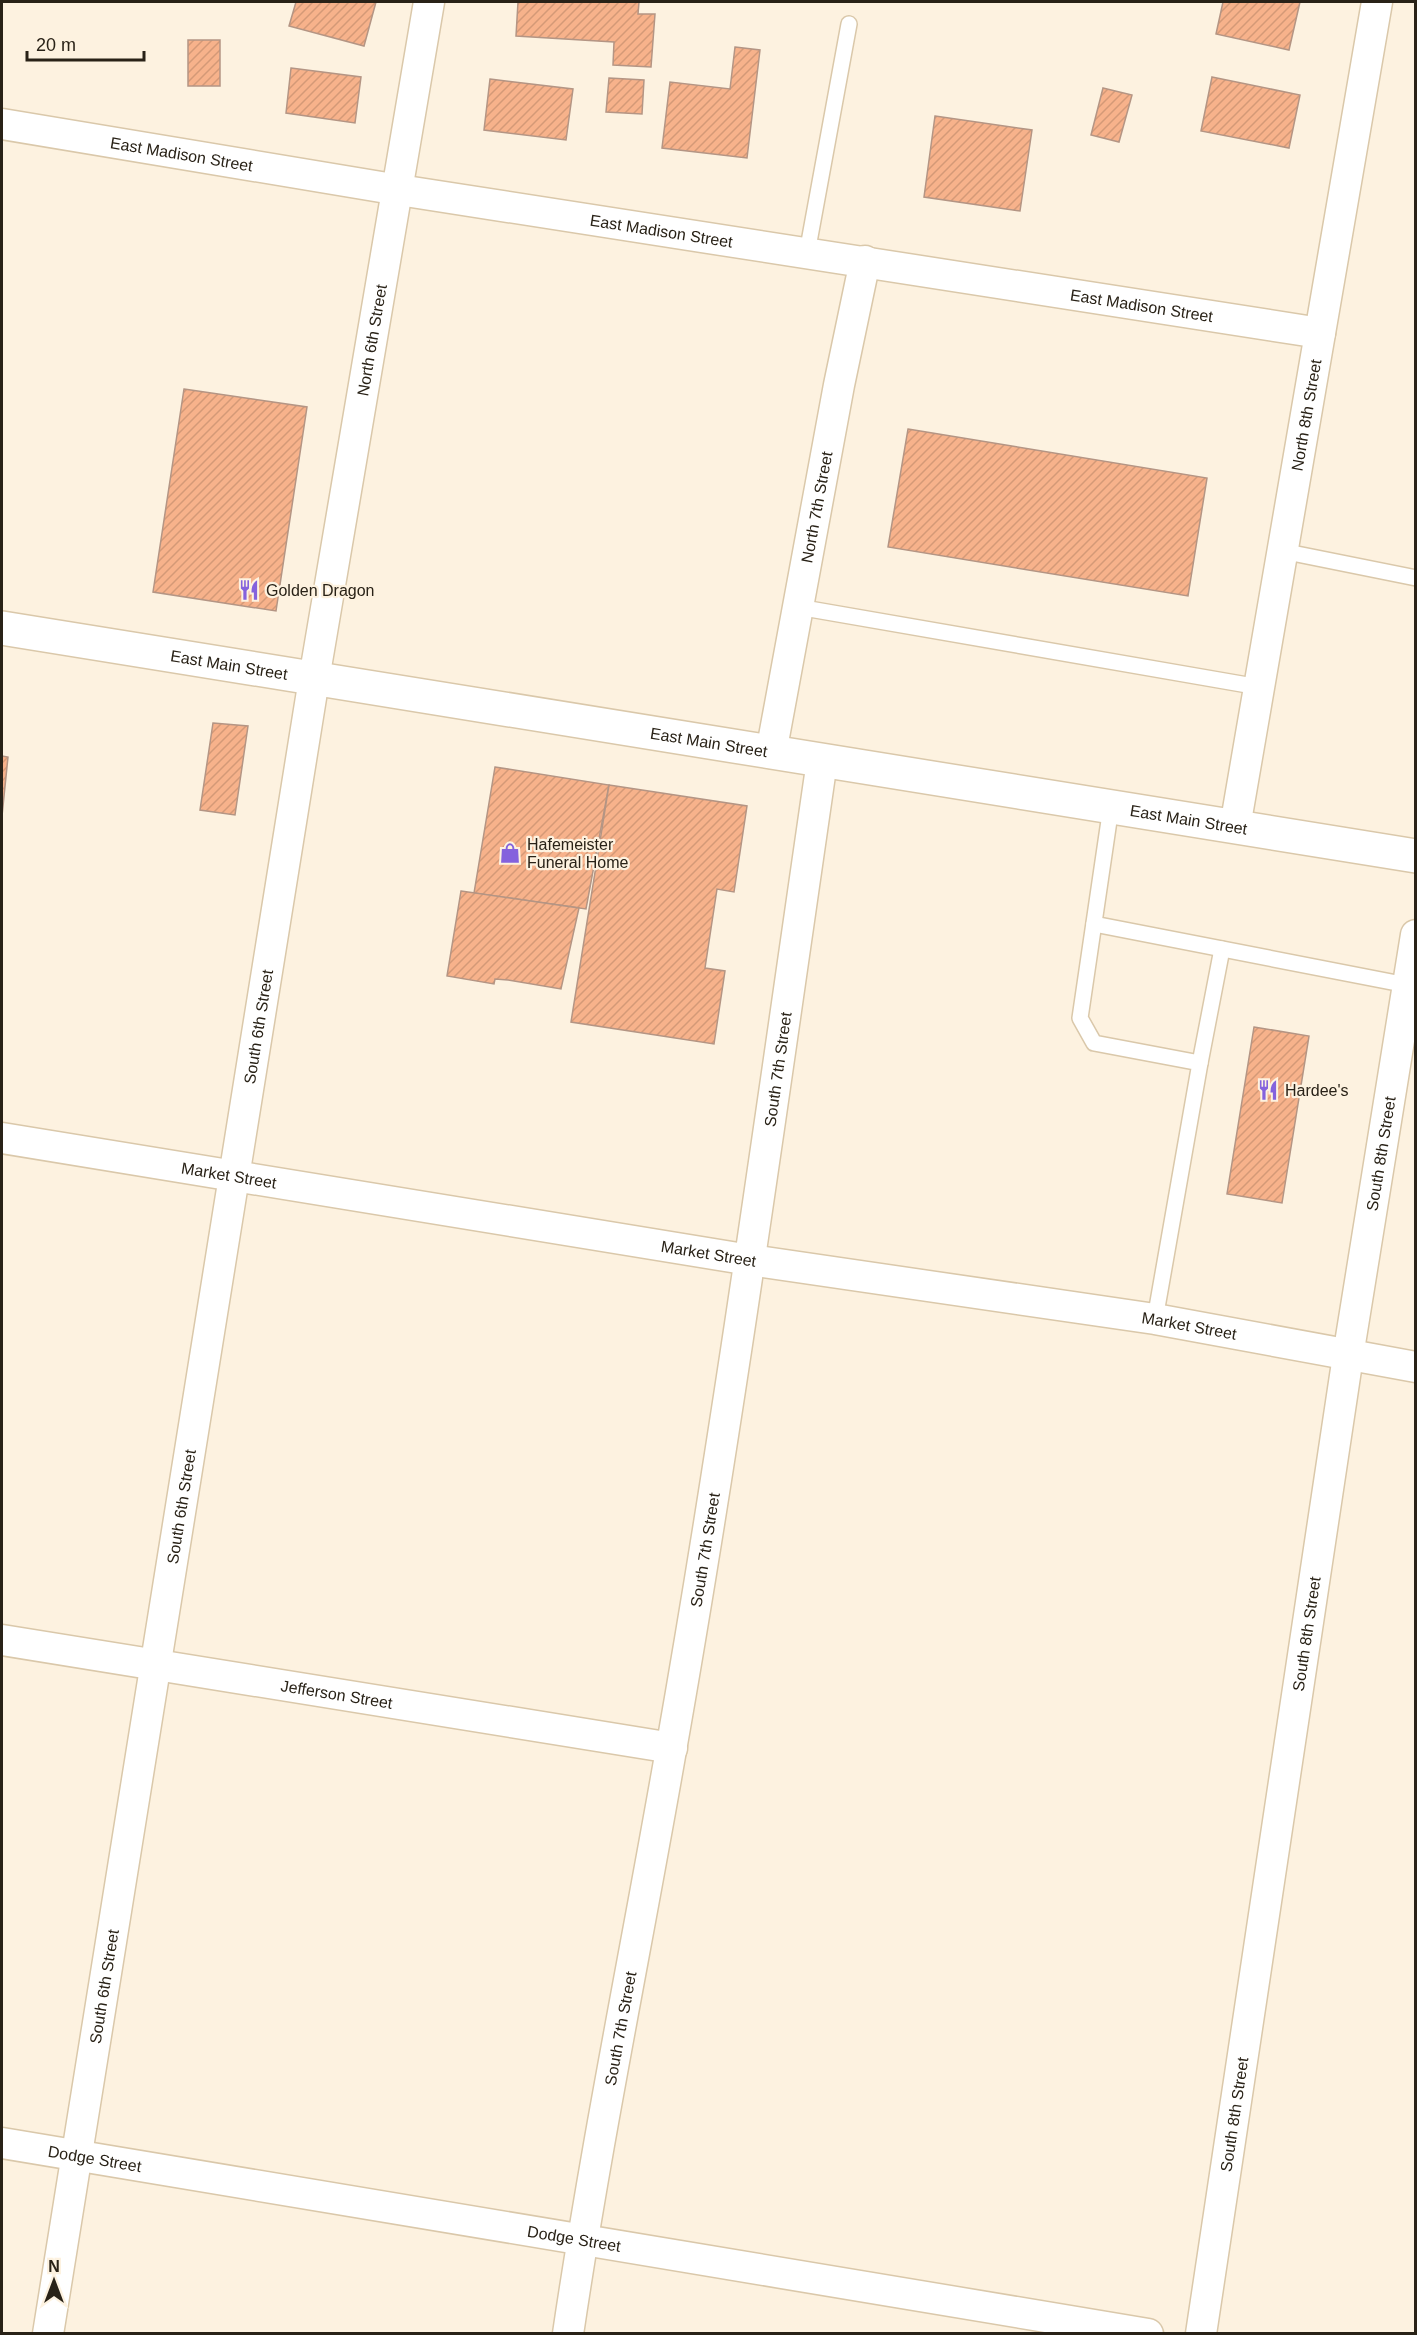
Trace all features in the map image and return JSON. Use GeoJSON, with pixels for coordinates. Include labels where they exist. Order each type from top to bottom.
{"type":"FeatureCollection","features":[{"type":"Feature","properties":{"kind":"main road","name":"East Main Street"},"geometry":{"type":"LineString","coordinates":[[2,628],[1416,856]]}},
{"type":"Feature","properties":{"kind":"street","name":"North 6th Street"},"geometry":{"type":"LineString","coordinates":[[314,679],[399,190],[429,2]]}},
{"type":"Feature","properties":{"kind":"street","name":"North 8th Street"},"geometry":{"type":"LineString","coordinates":[[1235,827],[1377,2]]}},
{"type":"Feature","properties":{"kind":"street","name":"East Madison Street"},"geometry":{"type":"LineString","coordinates":[[2,124],[399,190],[1320,333]]}},
{"type":"Feature","properties":{"kind":"street","name":"North 7th Street"},"geometry":{"type":"LineString","coordinates":[[771,753],[839,385],[865,261]]}},
{"type":"Feature","properties":{"kind":"street","name":"South 6th Street"},"geometry":{"type":"LineString","coordinates":[[48,2334],[314,679]]}},
{"type":"Feature","properties":{"kind":"street","name":"South 7th Street"},"geometry":{"type":"LineString","coordinates":[[568,2334],[582,2239],[672,1748],[750,1260],[822,760]]}},
{"type":"Feature","properties":{"kind":"street","name":"South 8th Street"},"geometry":{"type":"LineString","coordinates":[[1201,2334],[1348,1356],[1416,935]]}},
{"type":"Feature","properties":{"kind":"street","name":"Market Street"},"geometry":{"type":"LineString","coordinates":[[2,1138],[750,1260],[1155,1319],[1416,1367]]}},
{"type":"Feature","properties":{"kind":"street","name":"Jefferson Street"},"geometry":{"type":"LineString","coordinates":[[2,1640],[672,1748]]}},
{"type":"Feature","properties":{"kind":"street","name":"Dodge Street"},"geometry":{"type":"LineString","coordinates":[[2,2143],[1148,2334]]}},
{"type":"Feature","properties":{"kind":"lane"},"geometry":{"type":"LineString","coordinates":[[807,253],[849,24]]}},
{"type":"Feature","properties":{"kind":"lane"},"geometry":{"type":"LineString","coordinates":[[1282,550],[1416,578]]}},
{"type":"Feature","properties":{"kind":"lane"},"geometry":{"type":"LineString","coordinates":[[798,608],[1259,687]]}},
{"type":"Feature","properties":{"kind":"lane"},"geometry":{"type":"LineString","coordinates":[[1111,807],[1080,1018],[1094,1043],[1200,1063]]}},
{"type":"Feature","properties":{"kind":"lane"},"geometry":{"type":"LineString","coordinates":[[1094,924],[1407,985]]}},
{"type":"Feature","properties":{"kind":"lane"},"geometry":{"type":"LineString","coordinates":[[1155,1319],[1222,949]]}},
{"type":"Feature","properties":{"kind":"building"},"geometry":{"type":"Polygon","coordinates":[[[296,2],[376,2],[364,46],[289,26],[296,2]]]}},
{"type":"Feature","properties":{"kind":"building"},"geometry":{"type":"Polygon","coordinates":[[[518,2],[639,2],[638,14],[655,14],[651,67],[613,65],[614,42],[516,36],[518,2]]]}},
{"type":"Feature","properties":{"kind":"building"},"geometry":{"type":"Polygon","coordinates":[[[1223,2],[1300,2],[1289,50],[1216,34],[1223,2]]]}},
{"type":"Feature","properties":{"kind":"building"},"geometry":{"type":"Polygon","coordinates":[[[188,40],[220,40],[220,86],[188,86],[188,40]]]}},
{"type":"Feature","properties":{"kind":"building"},"geometry":{"type":"Polygon","coordinates":[[[735,47],[760,50],[747,158],[662,148],[670,82],[730,89],[735,47]]]}},
{"type":"Feature","properties":{"kind":"building"},"geometry":{"type":"Polygon","coordinates":[[[291,68],[361,77],[355,123],[286,113],[291,68]]]}},
{"type":"Feature","properties":{"kind":"building"},"geometry":{"type":"Polygon","coordinates":[[[1212,77],[1300,95],[1289,148],[1201,131],[1212,77]]]}},
{"type":"Feature","properties":{"kind":"building"},"geometry":{"type":"Polygon","coordinates":[[[609,78],[644,80],[642,114],[606,112],[609,78]]]}},
{"type":"Feature","properties":{"kind":"building"},"geometry":{"type":"Polygon","coordinates":[[[490,79],[573,89],[566,140],[484,130],[490,79]]]}},
{"type":"Feature","properties":{"kind":"building"},"geometry":{"type":"Polygon","coordinates":[[[1103,88],[1132,95],[1119,142],[1091,135],[1103,88]]]}},
{"type":"Feature","properties":{"kind":"building"},"geometry":{"type":"Polygon","coordinates":[[[935,116],[1032,130],[1020,211],[924,197],[935,116]]]}},
{"type":"Feature","properties":{"kind":"building"},"geometry":{"type":"Polygon","coordinates":[[[184,389],[307,407],[276,611],[153,592],[184,389]]]}},
{"type":"Feature","properties":{"kind":"building"},"geometry":{"type":"Polygon","coordinates":[[[908,429],[1207,478],[1188,596],[888,547],[908,429]]]}},
{"type":"Feature","properties":{"kind":"building"},"geometry":{"type":"Polygon","coordinates":[[[213,723],[248,726],[235,815],[200,810],[213,723]]]}},
{"type":"Feature","properties":{"kind":"building"},"geometry":{"type":"Polygon","coordinates":[[[2,756],[8,757],[2,816],[2,756]]]}},
{"type":"Feature","properties":{"kind":"building"},"geometry":{"type":"Polygon","coordinates":[[[495,767],[609,785],[586,909],[474,893],[495,767]]]}},
{"type":"Feature","properties":{"kind":"building"},"geometry":{"type":"Polygon","coordinates":[[[609,785],[747,806],[734,892],[717,889],[705,968],[725,971],[714,1044],[571,1022],[609,785]]]}},
{"type":"Feature","properties":{"kind":"building"},"geometry":{"type":"Polygon","coordinates":[[[461,891],[579,908],[561,989],[508,980],[495,979],[494,984],[447,976],[461,891]]]}},
{"type":"Feature","properties":{"kind":"building"},"geometry":{"type":"Polygon","coordinates":[[[1254,1027],[1309,1036],[1282,1203],[1227,1194],[1254,1027]]]}},
{"type":"Feature","properties":{"kind":"place","name":"Golden Dragon"},"geometry":{"type":"Point","coordinates":[249,590]}},
{"type":"Feature","properties":{"kind":"place","name":"Hafemeister Funeral Home"},"geometry":{"type":"Point","coordinates":[510,853]}},
{"type":"Feature","properties":{"kind":"place","name":"Hardee's"},"geometry":{"type":"Point","coordinates":[1268,1090]}}]}
